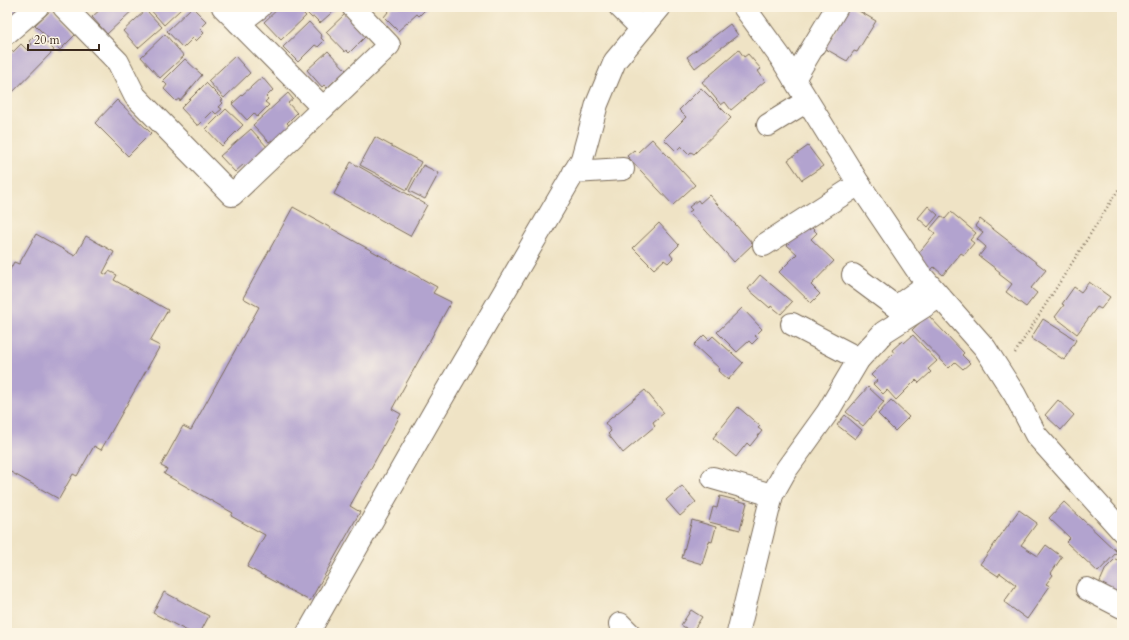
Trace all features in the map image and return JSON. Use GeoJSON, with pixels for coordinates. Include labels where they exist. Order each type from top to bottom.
{"type":"FeatureCollection","features":[{"type":"Feature","properties":{"kind":"street"},"geometry":{"type":"LineString","coordinates":[[7,33],[37,7]]}},
{"type":"Feature","properties":{"kind":"street"},"geometry":{"type":"LineString","coordinates":[[64,7],[118,62],[135,96],[232,195],[389,45],[353,7]]}},
{"type":"Feature","properties":{"kind":"street"},"geometry":{"type":"LineString","coordinates":[[223,7],[322,108]]}},
{"type":"Feature","properties":{"kind":"street"},"geometry":{"type":"LineString","coordinates":[[239,23],[260,7]]}},
{"type":"Feature","properties":{"kind":"street"},"geometry":{"type":"LineString","coordinates":[[620,7],[641,28]]}},
{"type":"Feature","properties":{"kind":"street"},"geometry":{"type":"LineString","coordinates":[[308,633],[430,419],[582,159],[597,104],[615,60],[660,7]]}},
{"type":"Feature","properties":{"kind":"street"},"geometry":{"type":"LineString","coordinates":[[744,7],[794,79],[859,184],[934,291],[985,348],[1002,374],[1036,435],[1122,531]]}},
{"type":"Feature","properties":{"kind":"street"},"geometry":{"type":"LineString","coordinates":[[794,79],[837,7]]}},
{"type":"Feature","properties":{"kind":"street"},"geometry":{"type":"LineString","coordinates":[[768,125],[807,101]]}},
{"type":"Feature","properties":{"kind":"street"},"geometry":{"type":"LineString","coordinates":[[574,172],[623,170]]}},
{"type":"Feature","properties":{"kind":"street"},"geometry":{"type":"LineString","coordinates":[[764,245],[859,184]]}},
{"type":"Feature","properties":{"kind":"street"},"geometry":{"type":"LineString","coordinates":[[853,275],[896,307],[934,291]]}},
{"type":"Feature","properties":{"kind":"street"},"geometry":{"type":"LineString","coordinates":[[738,633],[772,495],[786,470],[827,413],[859,359],[884,332],[934,291]]}},
{"type":"Feature","properties":{"kind":"street"},"geometry":{"type":"LineString","coordinates":[[792,324],[859,359]]}},
{"type":"Feature","properties":{"kind":"street"},"geometry":{"type":"LineString","coordinates":[[713,478],[772,495]]}},
{"type":"Feature","properties":{"kind":"street"},"geometry":{"type":"LineString","coordinates":[[1087,589],[1122,607]]}},
{"type":"Feature","properties":{"kind":"path"},"geometry":{"type":"LineString","coordinates":[[1002,374],[1122,184]]}},
{"type":"Feature","properties":{"kind":"building"},"geometry":{"type":"Polygon","coordinates":[[[7,7],[18,7],[20,9],[7,21],[7,7]]]}},
{"type":"Feature","properties":{"kind":"building"},"geometry":{"type":"Polygon","coordinates":[[[103,7],[136,7],[107,34],[92,17],[103,7]]]}},
{"type":"Feature","properties":{"kind":"building"},"geometry":{"type":"Polygon","coordinates":[[[148,7],[179,7],[181,9],[164,25],[148,7]]]}},
{"type":"Feature","properties":{"kind":"building"},"geometry":{"type":"Polygon","coordinates":[[[192,7],[207,22],[200,29],[204,33],[196,41],[193,38],[183,48],[167,31],[192,7]]]}},
{"type":"Feature","properties":{"kind":"building"},"geometry":{"type":"Polygon","coordinates":[[[280,7],[297,7],[306,16],[281,40],[264,22],[280,7]]]}},
{"type":"Feature","properties":{"kind":"building"},"geometry":{"type":"Polygon","coordinates":[[[301,7],[338,7],[320,23],[314,17],[312,18],[301,7]]]}},
{"type":"Feature","properties":{"kind":"building"},"geometry":{"type":"Polygon","coordinates":[[[392,7],[428,7],[419,16],[417,14],[398,31],[384,17],[392,7]]]}},
{"type":"Feature","properties":{"kind":"building"},"geometry":{"type":"Polygon","coordinates":[[[849,7],[852,7],[876,21],[857,52],[854,51],[847,61],[824,48],[849,7]]]}},
{"type":"Feature","properties":{"kind":"building"},"geometry":{"type":"Polygon","coordinates":[[[52,9],[76,34],[60,50],[35,25],[52,9]]]}},
{"type":"Feature","properties":{"kind":"building"},"geometry":{"type":"Polygon","coordinates":[[[146,10],[162,27],[138,48],[123,31],[146,10]]]}},
{"type":"Feature","properties":{"kind":"building"},"geometry":{"type":"Polygon","coordinates":[[[345,14],[366,36],[349,53],[346,50],[345,52],[326,32],[345,14]]]}},
{"type":"Feature","properties":{"kind":"building"},"geometry":{"type":"Polygon","coordinates":[[[309,22],[322,36],[321,38],[324,41],[318,47],[315,45],[298,62],[283,47],[309,22]]]}},
{"type":"Feature","properties":{"kind":"building"},"geometry":{"type":"Polygon","coordinates":[[[730,24],[738,35],[695,68],[687,57],[730,24]]]}},
{"type":"Feature","properties":{"kind":"building"},"geometry":{"type":"Polygon","coordinates":[[[37,33],[54,50],[7,98],[7,52],[10,49],[13,52],[21,44],[27,50],[32,44],[29,41],[37,33]]]}},
{"type":"Feature","properties":{"kind":"building"},"geometry":{"type":"Polygon","coordinates":[[[165,34],[184,56],[160,78],[141,57],[165,34]]]}},
{"type":"Feature","properties":{"kind":"building"},"geometry":{"type":"Polygon","coordinates":[[[739,50],[744,57],[748,54],[761,69],[758,71],[765,81],[731,110],[725,102],[721,105],[702,82],[739,50]]]}},
{"type":"Feature","properties":{"kind":"building"},"geometry":{"type":"Polygon","coordinates":[[[328,51],[346,70],[327,88],[324,85],[322,87],[307,70],[328,51]]]}},
{"type":"Feature","properties":{"kind":"building"},"geometry":{"type":"Polygon","coordinates":[[[235,56],[250,73],[224,98],[208,81],[235,56]]]}},
{"type":"Feature","properties":{"kind":"building"},"geometry":{"type":"Polygon","coordinates":[[[185,59],[202,75],[180,101],[179,99],[176,101],[164,89],[167,85],[163,81],[185,59]]]}},
{"type":"Feature","properties":{"kind":"building"},"geometry":{"type":"Polygon","coordinates":[[[262,77],[273,90],[266,97],[268,99],[265,102],[269,105],[257,117],[254,113],[247,120],[232,104],[262,77]]]}},
{"type":"Feature","properties":{"kind":"building"},"geometry":{"type":"Polygon","coordinates":[[[206,83],[223,100],[221,101],[223,103],[219,107],[222,109],[216,114],[213,111],[199,125],[197,125],[181,108],[206,83]]]}},
{"type":"Feature","properties":{"kind":"building"},"geometry":{"type":"Polygon","coordinates":[[[701,88],[731,118],[694,154],[691,152],[689,154],[681,146],[676,151],[664,139],[686,117],[679,110],[701,88]]]}},
{"type":"Feature","properties":{"kind":"building"},"geometry":{"type":"Polygon","coordinates":[[[288,93],[293,99],[288,103],[297,113],[287,123],[290,126],[275,143],[272,140],[269,142],[253,125],[288,93]]]}},
{"type":"Feature","properties":{"kind":"building"},"geometry":{"type":"Polygon","coordinates":[[[117,100],[151,133],[128,156],[95,123],[117,100]]]}},
{"type":"Feature","properties":{"kind":"building"},"geometry":{"type":"Polygon","coordinates":[[[226,109],[243,125],[222,146],[206,129],[226,109]]]}},
{"type":"Feature","properties":{"kind":"building"},"geometry":{"type":"Polygon","coordinates":[[[251,129],[268,148],[247,168],[244,164],[235,172],[220,156],[251,129]]]}},
{"type":"Feature","properties":{"kind":"building"},"geometry":{"type":"Polygon","coordinates":[[[375,137],[421,162],[407,190],[360,165],[375,137]]]}},
{"type":"Feature","properties":{"kind":"building"},"geometry":{"type":"Polygon","coordinates":[[[652,139],[695,185],[673,205],[627,156],[634,150],[637,153],[652,139]]]}},
{"type":"Feature","properties":{"kind":"building"},"geometry":{"type":"Polygon","coordinates":[[[808,146],[823,166],[802,180],[788,160],[808,146]]]}},
{"type":"Feature","properties":{"kind":"building"},"geometry":{"type":"Polygon","coordinates":[[[351,162],[427,205],[410,236],[334,194],[351,162]]]}},
{"type":"Feature","properties":{"kind":"building"},"geometry":{"type":"Polygon","coordinates":[[[423,165],[439,173],[425,199],[409,191],[423,165]]]}},
{"type":"Feature","properties":{"kind":"building"},"geometry":{"type":"Polygon","coordinates":[[[709,195],[753,244],[734,262],[689,212],[692,210],[689,207],[698,200],[700,203],[709,195]]]}},
{"type":"Feature","properties":{"kind":"building"},"geometry":{"type":"Polygon","coordinates":[[[928,206],[938,215],[928,227],[918,218],[928,206]]]}},
{"type":"Feature","properties":{"kind":"building"},"geometry":{"type":"Polygon","coordinates":[[[293,207],[437,287],[433,293],[451,302],[392,409],[401,414],[350,506],[360,512],[310,601],[247,567],[265,535],[231,516],[233,513],[164,474],[167,469],[161,466],[183,426],[191,430],[259,307],[243,298],[293,207]]]}},
{"type":"Feature","properties":{"kind":"building"},"geometry":{"type":"Polygon","coordinates":[[[951,212],[976,233],[970,240],[974,243],[964,255],[961,253],[943,275],[934,267],[931,270],[920,261],[923,258],[918,254],[935,233],[930,229],[941,216],[945,219],[951,212]]]}},
{"type":"Feature","properties":{"kind":"building"},"geometry":{"type":"Polygon","coordinates":[[[980,219],[1046,270],[1031,288],[1037,293],[1026,307],[1006,292],[1012,284],[999,274],[1000,272],[979,256],[986,247],[977,239],[983,232],[975,226],[980,219]]]}},
{"type":"Feature","properties":{"kind":"building"},"geometry":{"type":"Polygon","coordinates":[[[659,223],[679,245],[670,254],[673,258],[668,263],[664,260],[654,269],[633,248],[659,223]]]}},
{"type":"Feature","properties":{"kind":"building"},"geometry":{"type":"Polygon","coordinates":[[[810,226],[817,233],[811,239],[834,261],[811,285],[820,294],[811,303],[779,272],[797,254],[787,245],[802,230],[810,226]]]}},
{"type":"Feature","properties":{"kind":"building"},"geometry":{"type":"Polygon","coordinates":[[[36,234],[75,256],[86,236],[114,252],[103,273],[107,275],[109,271],[117,275],[114,280],[168,310],[150,341],[160,346],[101,450],[94,446],[77,476],[73,474],[59,499],[7,470],[7,275],[14,262],[19,264],[36,234]]]}},
{"type":"Feature","properties":{"kind":"building"},"geometry":{"type":"Polygon","coordinates":[[[760,275],[792,302],[781,314],[771,306],[770,308],[748,289],[760,275]]]}},
{"type":"Feature","properties":{"kind":"building"},"geometry":{"type":"Polygon","coordinates":[[[1089,282],[1110,297],[1101,309],[1097,307],[1077,334],[1055,317],[1074,287],[1081,292],[1089,282]]]}},
{"type":"Feature","properties":{"kind":"building"},"geometry":{"type":"Polygon","coordinates":[[[742,308],[762,329],[755,336],[758,338],[752,344],[749,341],[737,352],[717,332],[742,308]]]}},
{"type":"Feature","properties":{"kind":"building"},"geometry":{"type":"Polygon","coordinates":[[[928,315],[964,353],[962,355],[970,363],[963,369],[955,362],[949,368],[912,330],[928,315]]]}},
{"type":"Feature","properties":{"kind":"building"},"geometry":{"type":"Polygon","coordinates":[[[1043,319],[1076,340],[1064,360],[1031,338],[1043,319]]]}},
{"type":"Feature","properties":{"kind":"building"},"geometry":{"type":"Polygon","coordinates":[[[704,335],[709,340],[713,336],[743,363],[728,380],[718,371],[720,369],[694,345],[704,335]]]}},
{"type":"Feature","properties":{"kind":"building"},"geometry":{"type":"Polygon","coordinates":[[[913,335],[937,361],[928,369],[931,372],[919,383],[916,380],[896,400],[887,390],[883,394],[873,384],[877,381],[871,375],[894,353],[892,350],[902,341],[904,343],[913,335]]]}},
{"type":"Feature","properties":{"kind":"building"},"geometry":{"type":"Polygon","coordinates":[[[868,387],[884,402],[863,426],[846,412],[868,387]]]}},
{"type":"Feature","properties":{"kind":"building"},"geometry":{"type":"Polygon","coordinates":[[[645,390],[664,413],[653,422],[655,426],[623,453],[608,434],[611,431],[605,423],[645,390]]]}},
{"type":"Feature","properties":{"kind":"building"},"geometry":{"type":"Polygon","coordinates":[[[891,400],[909,417],[895,431],[878,414],[891,400]]]}},
{"type":"Feature","properties":{"kind":"building"},"geometry":{"type":"Polygon","coordinates":[[[1058,400],[1074,415],[1061,430],[1045,415],[1058,400]]]}},
{"type":"Feature","properties":{"kind":"building"},"geometry":{"type":"Polygon","coordinates":[[[738,407],[760,426],[758,428],[762,431],[750,446],[747,443],[736,457],[713,438],[738,407]]]}},
{"type":"Feature","properties":{"kind":"building"},"geometry":{"type":"Polygon","coordinates":[[[845,415],[862,430],[855,439],[837,425],[845,415]]]}},
{"type":"Feature","properties":{"kind":"building"},"geometry":{"type":"Polygon","coordinates":[[[682,486],[696,502],[680,516],[666,500],[682,486]]]}},
{"type":"Feature","properties":{"kind":"building"},"geometry":{"type":"Polygon","coordinates":[[[720,496],[747,503],[740,530],[709,522],[713,507],[717,508],[720,496]]]}},
{"type":"Feature","properties":{"kind":"building"},"geometry":{"type":"Polygon","coordinates":[[[1064,502],[1117,552],[1098,572],[1066,542],[1070,538],[1049,518],[1064,502]]]}},
{"type":"Feature","properties":{"kind":"building"},"geometry":{"type":"Polygon","coordinates":[[[1019,510],[1037,523],[1021,545],[1038,556],[1046,545],[1062,557],[1051,573],[1053,575],[1046,584],[1050,586],[1027,619],[1004,602],[1016,585],[1000,573],[998,576],[980,564],[1019,510]]]}},
{"type":"Feature","properties":{"kind":"building"},"geometry":{"type":"Polygon","coordinates":[[[692,520],[716,527],[712,542],[709,541],[702,564],[682,558],[692,520]]]}},
{"type":"Feature","properties":{"kind":"building"},"geometry":{"type":"Polygon","coordinates":[[[1115,559],[1122,562],[1122,595],[1099,584],[1106,568],[1115,559]]]}},
{"type":"Feature","properties":{"kind":"building"},"geometry":{"type":"Polygon","coordinates":[[[164,592],[209,616],[200,633],[191,633],[153,613],[164,592]]]}},
{"type":"Feature","properties":{"kind":"building"},"geometry":{"type":"Polygon","coordinates":[[[691,610],[702,617],[692,632],[681,625],[691,610]]]}}]}
